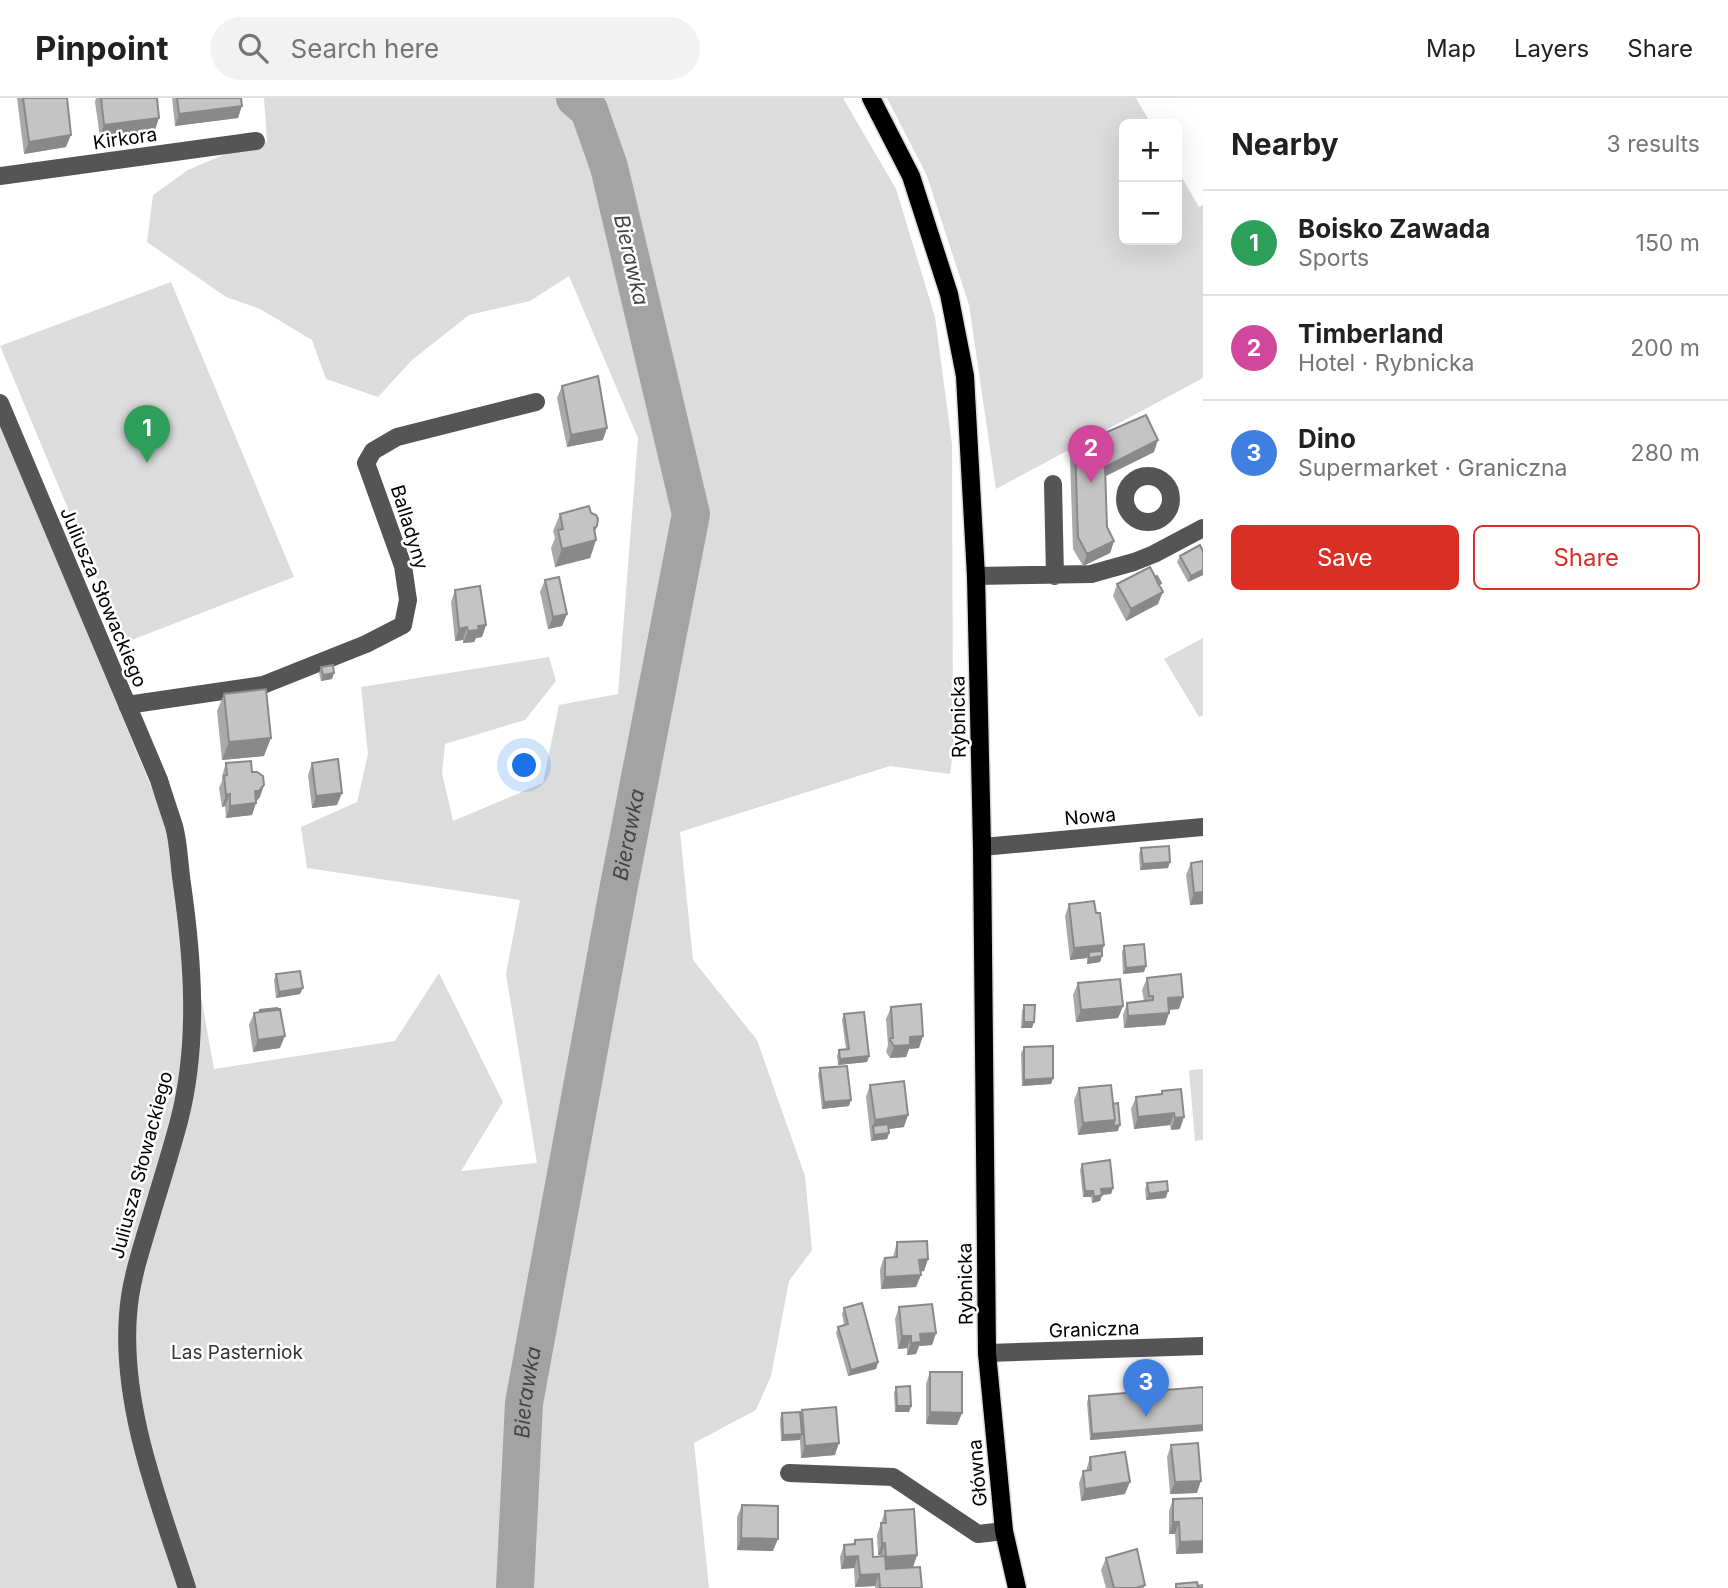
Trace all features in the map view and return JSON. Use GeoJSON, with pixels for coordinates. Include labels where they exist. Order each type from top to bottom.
{"type":"FeatureCollection","features":[{"type":"Feature","properties":{"kind":"main road","name":"Rybnicka"},"geometry":{"type":"LineString","coordinates":[[871,98],[911,176],[949,294],[965,376],[976,576],[982,847],[987,1353]]}},
{"type":"Feature","properties":{"kind":"main road","name":"Główna"},"geometry":{"type":"LineString","coordinates":[[987,1353],[1004,1531],[1017,1588]]}},
{"type":"Feature","properties":{"kind":"street","name":"Kirkora"},"geometry":{"type":"LineString","coordinates":[[0,176],[256,141]]}},
{"type":"Feature","properties":{"kind":"street","name":"Balladyny"},"geometry":{"type":"LineString","coordinates":[[127,705],[263,685],[366,645],[403,625],[408,600],[403,566],[366,463],[373,452],[397,437],[536,402]]}},
{"type":"Feature","properties":{"kind":"street","name":"Juliusza Słowackiego"},"geometry":{"type":"LineString","coordinates":[[0,403],[159,780],[174,828],[186,913],[190,969],[192,1033],[189,1074],[179,1118],[131,1282],[127,1339],[132,1392],[144,1451],[187,1588]]}},
{"type":"Feature","properties":{"kind":"street"},"geometry":{"type":"LineString","coordinates":[[1053,484],[1055,576]]}},
{"type":"Feature","properties":{"kind":"street"},"geometry":{"type":"LineString","coordinates":[[1159,519],[1173,544]]}},
{"type":"Feature","properties":{"kind":"street"},"geometry":{"type":"LineString","coordinates":[[976,576],[1055,576],[1111,570],[1154,554],[1203,528]]}},
{"type":"Feature","properties":{"kind":"street","name":"Nowa"},"geometry":{"type":"LineString","coordinates":[[982,847],[1203,827]]}},
{"type":"Feature","properties":{"kind":"street","name":"Graniczna"},"geometry":{"type":"LineString","coordinates":[[987,1353],[1203,1346]]}},
{"type":"Feature","properties":{"kind":"street"},"geometry":{"type":"LineString","coordinates":[[789,1474],[893,1477],[978,1534],[1004,1531]]}},
{"type":"Feature","properties":{"kind":"green space","name":"Las Pasterniok"},"geometry":{"type":"Polygon","coordinates":[[[264,98],[843,98],[896,189],[935,317],[952,444],[953,751],[950,774],[890,766],[680,832],[693,960],[757,1040],[805,1176],[812,1250],[789,1281],[771,1376],[756,1410],[694,1443],[709,1588],[0,1588],[0,423],[165,820],[186,913],[214,1069],[395,1041],[439,973],[503,1102],[461,1171],[537,1163],[506,974],[520,900],[307,868],[301,827],[357,802],[368,754],[361,687],[549,657],[556,681],[525,720],[445,744],[442,773],[453,821],[543,783],[559,705],[618,694],[638,438],[569,276],[530,301],[469,315],[412,360],[378,397],[326,379],[312,340],[260,309],[226,297],[147,242],[153,195],[188,170],[256,141],[267,142],[264,98]]]}},
{"type":"Feature","properties":{"kind":"green space"},"geometry":{"type":"Polygon","coordinates":[[[887,98],[1136,98],[1148,119],[1119,119],[1119,245],[1182,245],[1182,178],[1199,207],[1203,205],[1203,378],[996,489],[969,305],[927,176],[887,98]]]}},
{"type":"Feature","properties":{"kind":"green space"},"geometry":{"type":"Polygon","coordinates":[[[171,282],[294,577],[124,643],[0,346],[171,282]]]}},
{"type":"Feature","properties":{"kind":"green space"},"geometry":{"type":"Polygon","coordinates":[[[1203,638],[1203,715],[1199,717],[1164,659],[1203,638]]]}},
{"type":"Feature","properties":{"kind":"green space"},"geometry":{"type":"Polygon","coordinates":[[[1203,1069],[1203,1140],[1195,1141],[1189,1070],[1203,1069]]]}},
{"type":"Feature","properties":{"kind":"building"},"geometry":{"type":"Polygon","coordinates":[[[23,98],[67,98],[71,135],[29,142],[23,98]]]}},
{"type":"Feature","properties":{"kind":"building"},"geometry":{"type":"Polygon","coordinates":[[[101,98],[157,98],[159,118],[104,125],[101,98]]]}},
{"type":"Feature","properties":{"kind":"building"},"geometry":{"type":"Polygon","coordinates":[[[177,98],[241,98],[242,106],[179,114],[177,98]]]}},
{"type":"Feature","properties":{"kind":"building"},"geometry":{"type":"Polygon","coordinates":[[[598,376],[607,428],[571,435],[562,386],[598,376]]]}},
{"type":"Feature","properties":{"kind":"building"},"geometry":{"type":"Polygon","coordinates":[[[1146,415],[1158,440],[1105,467],[1107,527],[1114,541],[1087,554],[1078,537],[1075,446],[1146,415]]]}},
{"type":"Feature","properties":{"kind":"building"},"geometry":{"type":"Polygon","coordinates":[[[589,506],[591,513],[598,519],[594,528],[596,540],[562,549],[558,530],[563,529],[560,514],[589,506]]]}},
{"type":"Feature","properties":{"kind":"building"},"geometry":{"type":"Polygon","coordinates":[[[1200,545],[1203,551],[1203,570],[1191,576],[1180,556],[1200,545]]]}},
{"type":"Feature","properties":{"kind":"building"},"geometry":{"type":"Polygon","coordinates":[[[1150,567],[1163,592],[1131,609],[1117,584],[1150,567]]]}},
{"type":"Feature","properties":{"kind":"building"},"geometry":{"type":"Polygon","coordinates":[[[559,577],[567,614],[553,617],[545,580],[559,577]]]}},
{"type":"Feature","properties":{"kind":"building"},"geometry":{"type":"Polygon","coordinates":[[[480,586],[486,625],[478,626],[479,630],[468,631],[467,627],[459,629],[455,590],[480,586]]]}},
{"type":"Feature","properties":{"kind":"building"},"geometry":{"type":"Polygon","coordinates":[[[333,665],[334,673],[323,675],[321,667],[333,665]]]}},
{"type":"Feature","properties":{"kind":"building"},"geometry":{"type":"Polygon","coordinates":[[[266,689],[271,738],[229,742],[224,694],[266,689]]]}},
{"type":"Feature","properties":{"kind":"building"},"geometry":{"type":"Polygon","coordinates":[[[338,759],[342,793],[316,796],[312,763],[338,759]]]}},
{"type":"Feature","properties":{"kind":"building"},"geometry":{"type":"Polygon","coordinates":[[[251,761],[252,772],[263,776],[264,785],[259,791],[255,791],[256,803],[230,806],[230,794],[226,795],[224,776],[227,775],[226,763],[251,761]]]}},
{"type":"Feature","properties":{"kind":"building"},"geometry":{"type":"Polygon","coordinates":[[[1169,846],[1170,862],[1143,864],[1141,848],[1169,846]]]}},
{"type":"Feature","properties":{"kind":"building"},"geometry":{"type":"Polygon","coordinates":[[[1203,861],[1203,892],[1194,893],[1191,863],[1203,861]]]}},
{"type":"Feature","properties":{"kind":"building"},"geometry":{"type":"Polygon","coordinates":[[[1094,901],[1096,913],[1100,913],[1104,945],[1074,948],[1069,904],[1094,901]]]}},
{"type":"Feature","properties":{"kind":"building"},"geometry":{"type":"Polygon","coordinates":[[[1144,944],[1146,966],[1126,968],[1124,946],[1144,944]]]}},
{"type":"Feature","properties":{"kind":"building"},"geometry":{"type":"Polygon","coordinates":[[[1102,951],[1102,956],[1089,958],[1089,952],[1102,951]]]}},
{"type":"Feature","properties":{"kind":"building"},"geometry":{"type":"Polygon","coordinates":[[[300,971],[303,988],[279,992],[276,974],[300,971]]]}},
{"type":"Feature","properties":{"kind":"building"},"geometry":{"type":"Polygon","coordinates":[[[1181,974],[1183,997],[1168,998],[1169,1013],[1128,1016],[1127,1003],[1153,1000],[1153,996],[1149,996],[1147,978],[1181,974]]]}},
{"type":"Feature","properties":{"kind":"building"},"geometry":{"type":"Polygon","coordinates":[[[1120,979],[1123,1006],[1081,1010],[1078,983],[1120,979]]]}},
{"type":"Feature","properties":{"kind":"building"},"geometry":{"type":"Polygon","coordinates":[[[921,1004],[923,1036],[910,1037],[910,1045],[894,1046],[890,1040],[893,1038],[891,1007],[921,1004]]]}},
{"type":"Feature","properties":{"kind":"building"},"geometry":{"type":"Polygon","coordinates":[[[1024,1005],[1035,1005],[1034,1022],[1024,1022],[1024,1005]]]}},
{"type":"Feature","properties":{"kind":"building"},"geometry":{"type":"Polygon","coordinates":[[[280,1009],[285,1036],[258,1040],[254,1013],[280,1009]]]}},
{"type":"Feature","properties":{"kind":"building"},"geometry":{"type":"Polygon","coordinates":[[[260,1010],[278,1010],[260,1012],[260,1010]]]}},
{"type":"Feature","properties":{"kind":"building"},"geometry":{"type":"Polygon","coordinates":[[[864,1012],[869,1056],[840,1059],[839,1050],[849,1049],[844,1014],[864,1012]]]}},
{"type":"Feature","properties":{"kind":"building"},"geometry":{"type":"Polygon","coordinates":[[[1053,1046],[1053,1078],[1024,1080],[1024,1047],[1053,1046]]]}},
{"type":"Feature","properties":{"kind":"building"},"geometry":{"type":"Polygon","coordinates":[[[847,1066],[851,1100],[824,1102],[820,1068],[847,1066]]]}},
{"type":"Feature","properties":{"kind":"building"},"geometry":{"type":"Polygon","coordinates":[[[904,1081],[908,1115],[875,1120],[870,1085],[904,1081]]]}},
{"type":"Feature","properties":{"kind":"building"},"geometry":{"type":"Polygon","coordinates":[[[1111,1085],[1115,1120],[1083,1123],[1079,1088],[1111,1085]]]}},
{"type":"Feature","properties":{"kind":"building"},"geometry":{"type":"Polygon","coordinates":[[[1181,1089],[1184,1117],[1175,1118],[1174,1113],[1138,1117],[1136,1097],[1181,1089]]]}},
{"type":"Feature","properties":{"kind":"building"},"geometry":{"type":"Polygon","coordinates":[[[1118,1103],[1120,1125],[1113,1126],[1113,1104],[1118,1103]]]}},
{"type":"Feature","properties":{"kind":"building"},"geometry":{"type":"Polygon","coordinates":[[[888,1124],[889,1133],[874,1135],[873,1126],[888,1124]]]}},
{"type":"Feature","properties":{"kind":"building"},"geometry":{"type":"Polygon","coordinates":[[[1110,1160],[1113,1188],[1101,1189],[1102,1195],[1094,1197],[1093,1191],[1085,1191],[1082,1164],[1110,1160]]]}},
{"type":"Feature","properties":{"kind":"building"},"geometry":{"type":"Polygon","coordinates":[[[1167,1181],[1168,1191],[1149,1194],[1147,1183],[1167,1181]]]}},
{"type":"Feature","properties":{"kind":"building"},"geometry":{"type":"Polygon","coordinates":[[[927,1241],[928,1259],[919,1260],[921,1275],[885,1277],[885,1258],[897,1257],[897,1242],[927,1241]]]}},
{"type":"Feature","properties":{"kind":"building"},"geometry":{"type":"Polygon","coordinates":[[[862,1303],[878,1362],[851,1370],[838,1327],[848,1324],[844,1308],[862,1303]]]}},
{"type":"Feature","properties":{"kind":"building"},"geometry":{"type":"Polygon","coordinates":[[[932,1304],[936,1333],[920,1334],[921,1342],[911,1343],[911,1336],[902,1336],[899,1307],[932,1304]]]}},
{"type":"Feature","properties":{"kind":"building"},"geometry":{"type":"Polygon","coordinates":[[[930,1372],[962,1372],[962,1413],[930,1412],[930,1372]]]}},
{"type":"Feature","properties":{"kind":"building"},"geometry":{"type":"Polygon","coordinates":[[[910,1386],[911,1406],[897,1406],[896,1387],[910,1386]]]}},
{"type":"Feature","properties":{"kind":"building"},"geometry":{"type":"Polygon","coordinates":[[[1203,1387],[1203,1425],[1092,1434],[1089,1396],[1203,1387]]]}},
{"type":"Feature","properties":{"kind":"building"},"geometry":{"type":"Polygon","coordinates":[[[836,1407],[839,1443],[805,1446],[802,1410],[836,1407]]]}},
{"type":"Feature","properties":{"kind":"building"},"geometry":{"type":"Polygon","coordinates":[[[800,1412],[802,1434],[783,1435],[782,1413],[800,1412]]]}},
{"type":"Feature","properties":{"kind":"building"},"geometry":{"type":"Polygon","coordinates":[[[1198,1443],[1201,1481],[1175,1482],[1171,1445],[1198,1443]]]}},
{"type":"Feature","properties":{"kind":"building"},"geometry":{"type":"Polygon","coordinates":[[[1125,1452],[1130,1482],[1085,1489],[1083,1471],[1091,1470],[1090,1457],[1125,1452]]]}},
{"type":"Feature","properties":{"kind":"building"},"geometry":{"type":"Polygon","coordinates":[[[1203,1498],[1203,1541],[1180,1542],[1179,1522],[1173,1522],[1173,1499],[1203,1498]]]}},
{"type":"Feature","properties":{"kind":"building"},"geometry":{"type":"Polygon","coordinates":[[[742,1505],[778,1506],[778,1539],[741,1538],[742,1505]]]}},
{"type":"Feature","properties":{"kind":"building"},"geometry":{"type":"Polygon","coordinates":[[[914,1509],[917,1555],[886,1557],[881,1523],[886,1523],[885,1511],[914,1509]]]}},
{"type":"Feature","properties":{"kind":"building"},"geometry":{"type":"Polygon","coordinates":[[[872,1539],[873,1557],[885,1556],[886,1569],[920,1567],[922,1588],[880,1588],[879,1574],[860,1575],[858,1556],[845,1557],[844,1545],[855,1544],[855,1540],[872,1539]]]}},
{"type":"Feature","properties":{"kind":"building"},"geometry":{"type":"Polygon","coordinates":[[[1137,1549],[1145,1585],[1136,1588],[1114,1588],[1106,1558],[1137,1549]]]}},
{"type":"Feature","properties":{"kind":"building"},"geometry":{"type":"Polygon","coordinates":[[[1197,1582],[1198,1586],[1203,1585],[1203,1588],[1176,1588],[1176,1584],[1197,1582]]]}},
{"type":"Feature","properties":{"kind":"waterway","name":"Bierawka"},"geometry":{"type":"LineString","coordinates":[[515,1588],[524,1403],[618,891],[691,514],[609,167],[589,110],[575,98]]}},
{"type":"Feature","properties":{"kind":"place","name":"Boisko Zawada"},"geometry":{"type":"Point","coordinates":[147,463]}},
{"type":"Feature","properties":{"kind":"place","name":"Timberland"},"geometry":{"type":"Point","coordinates":[1091,483]}},
{"type":"Feature","properties":{"kind":"place","name":"Dino"},"geometry":{"type":"Point","coordinates":[1146,1417]}}]}
